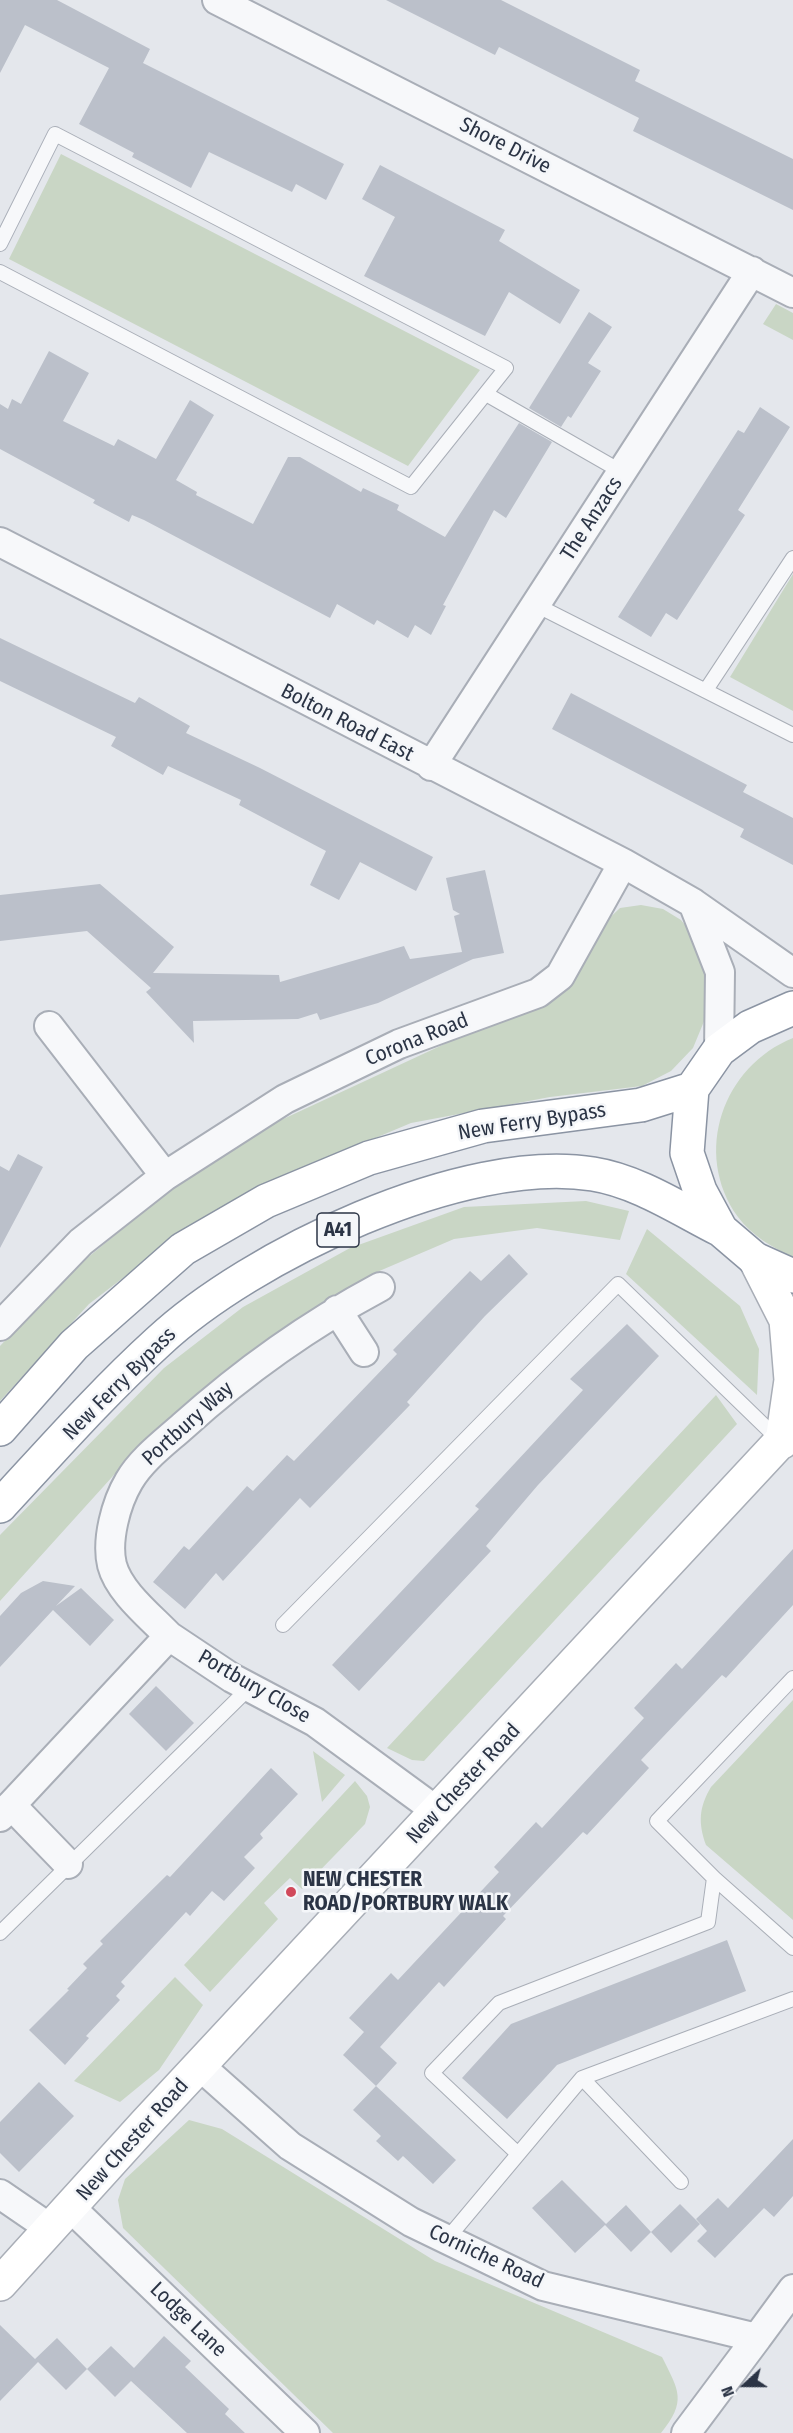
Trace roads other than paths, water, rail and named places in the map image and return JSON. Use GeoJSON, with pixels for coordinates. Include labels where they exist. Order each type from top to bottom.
{"type":"FeatureCollection","features":[{"type":"Feature","properties":{"kind":"main road"},"geometry":{"type":"LineString","coordinates":[[692,1089],[719,1050],[750,1027],[793,1008]]}},
{"type":"Feature","properties":{"kind":"main road","name":"A41"},"geometry":{"type":"LineString","coordinates":[[692,1089],[687,1153],[700,1191],[721,1230],[755,1259],[793,1276]]}},
{"type":"Feature","properties":{"kind":"main road","name":"New Ferry Bypass"},"geometry":{"type":"LineString","coordinates":[[0,1429],[74,1345],[183,1250],[266,1201],[369,1158],[483,1126],[642,1105],[692,1089]]}},
{"type":"Feature","properties":{"kind":"main road","name":"New Ferry Bypass"},"geometry":{"type":"LineString","coordinates":[[0,1506],[159,1341],[238,1281],[321,1237],[410,1200],[483,1180],[536,1173],[592,1174],[628,1184],[721,1230]]}},
{"type":"Feature","properties":{"kind":"main road"},"geometry":{"type":"LineString","coordinates":[[755,1259],[786,1320],[791,1380],[788,1435]]}},
{"type":"Feature","properties":{"kind":"main road","name":"New Chester Road"},"geometry":{"type":"LineString","coordinates":[[0,2284],[788,1435]]}},
{"type":"Feature","properties":{"kind":"street","name":"Shore Drive"},"geometry":{"type":"LineString","coordinates":[[217,0],[793,293]]}},
{"type":"Feature","properties":{"kind":"street","name":"The Anzacs"},"geometry":{"type":"LineString","coordinates":[[431,766],[752,271]]}},
{"type":"Feature","properties":{"kind":"street","name":"Bolton Road East"},"geometry":{"type":"LineString","coordinates":[[0,542],[623,864],[693,903],[793,973]]}},
{"type":"Feature","properties":{"kind":"street","name":"Corona Road"},"geometry":{"type":"LineString","coordinates":[[0,1326],[81,1242],[165,1176],[296,1094],[399,1044],[538,993],[560,976],[623,864]]}},
{"type":"Feature","properties":{"kind":"street"},"geometry":{"type":"LineString","coordinates":[[693,903],[720,972],[719,1050]]}},
{"type":"Feature","properties":{"kind":"street"},"geometry":{"type":"LineString","coordinates":[[49,1026],[165,1176]]}},
{"type":"Feature","properties":{"kind":"street","name":"Portbury Way"},"geometry":{"type":"LineString","coordinates":[[169,1636],[123,1586],[112,1566],[111,1545],[116,1512],[129,1482],[149,1456],[220,1393],[337,1310],[380,1287]]}},
{"type":"Feature","properties":{"kind":"street"},"geometry":{"type":"LineString","coordinates":[[337,1310],[364,1352]]}},
{"type":"Feature","properties":{"kind":"street"},"geometry":{"type":"LineString","coordinates":[[68,1864],[6,1811],[169,1636]]}},
{"type":"Feature","properties":{"kind":"street","name":"Portbury Close"},"geometry":{"type":"LineString","coordinates":[[169,1636],[232,1678],[315,1722],[438,1812]]}},
{"type":"Feature","properties":{"kind":"street","name":"Corniche Road"},"geometry":{"type":"LineString","coordinates":[[201,2067],[290,2146],[411,2222],[543,2286],[757,2338]]}},
{"type":"Feature","properties":{"kind":"street","name":"Lodge Lane"},"geometry":{"type":"LineString","coordinates":[[0,2194],[61,2218],[301,2432]]}},
{"type":"Feature","properties":{"kind":"street"},"geometry":{"type":"LineString","coordinates":[[686,2433],[793,2289]]}},
{"type":"Feature","properties":{"kind":"lane"},"geometry":{"type":"LineString","coordinates":[[0,244],[55,134],[506,368],[411,487],[0,272]]}},
{"type":"Feature","properties":{"kind":"lane"},"geometry":{"type":"LineString","coordinates":[[486,394],[622,472]]}},
{"type":"Feature","properties":{"kind":"lane"},"geometry":{"type":"LineString","coordinates":[[706,690],[793,558]]}},
{"type":"Feature","properties":{"kind":"lane"},"geometry":{"type":"LineString","coordinates":[[536,605],[793,735]]}},
{"type":"Feature","properties":{"kind":"lane"},"geometry":{"type":"LineString","coordinates":[[283,1625],[618,1284],[788,1435]]}},
{"type":"Feature","properties":{"kind":"lane"},"geometry":{"type":"LineString","coordinates":[[793,1678],[657,1821],[714,1878],[793,1948]]}},
{"type":"Feature","properties":{"kind":"lane"},"geometry":{"type":"LineString","coordinates":[[0,1933],[250,1687]]}},
{"type":"Feature","properties":{"kind":"lane"},"geometry":{"type":"LineString","coordinates":[[518,2154],[432,2073],[499,2003],[708,1922],[714,1878]]}},
{"type":"Feature","properties":{"kind":"lane"},"geometry":{"type":"LineString","coordinates":[[447,2239],[582,2078],[793,2000]]}},
{"type":"Feature","properties":{"kind":"lane"},"geometry":{"type":"LineString","coordinates":[[582,2078],[681,2182]]}},
{"type":"Feature","properties":{"kind":"place","name":"NEW CHESTER ROAD/PORTBURY WALK"},"geometry":{"type":"Point","coordinates":[291,1892]}}]}
